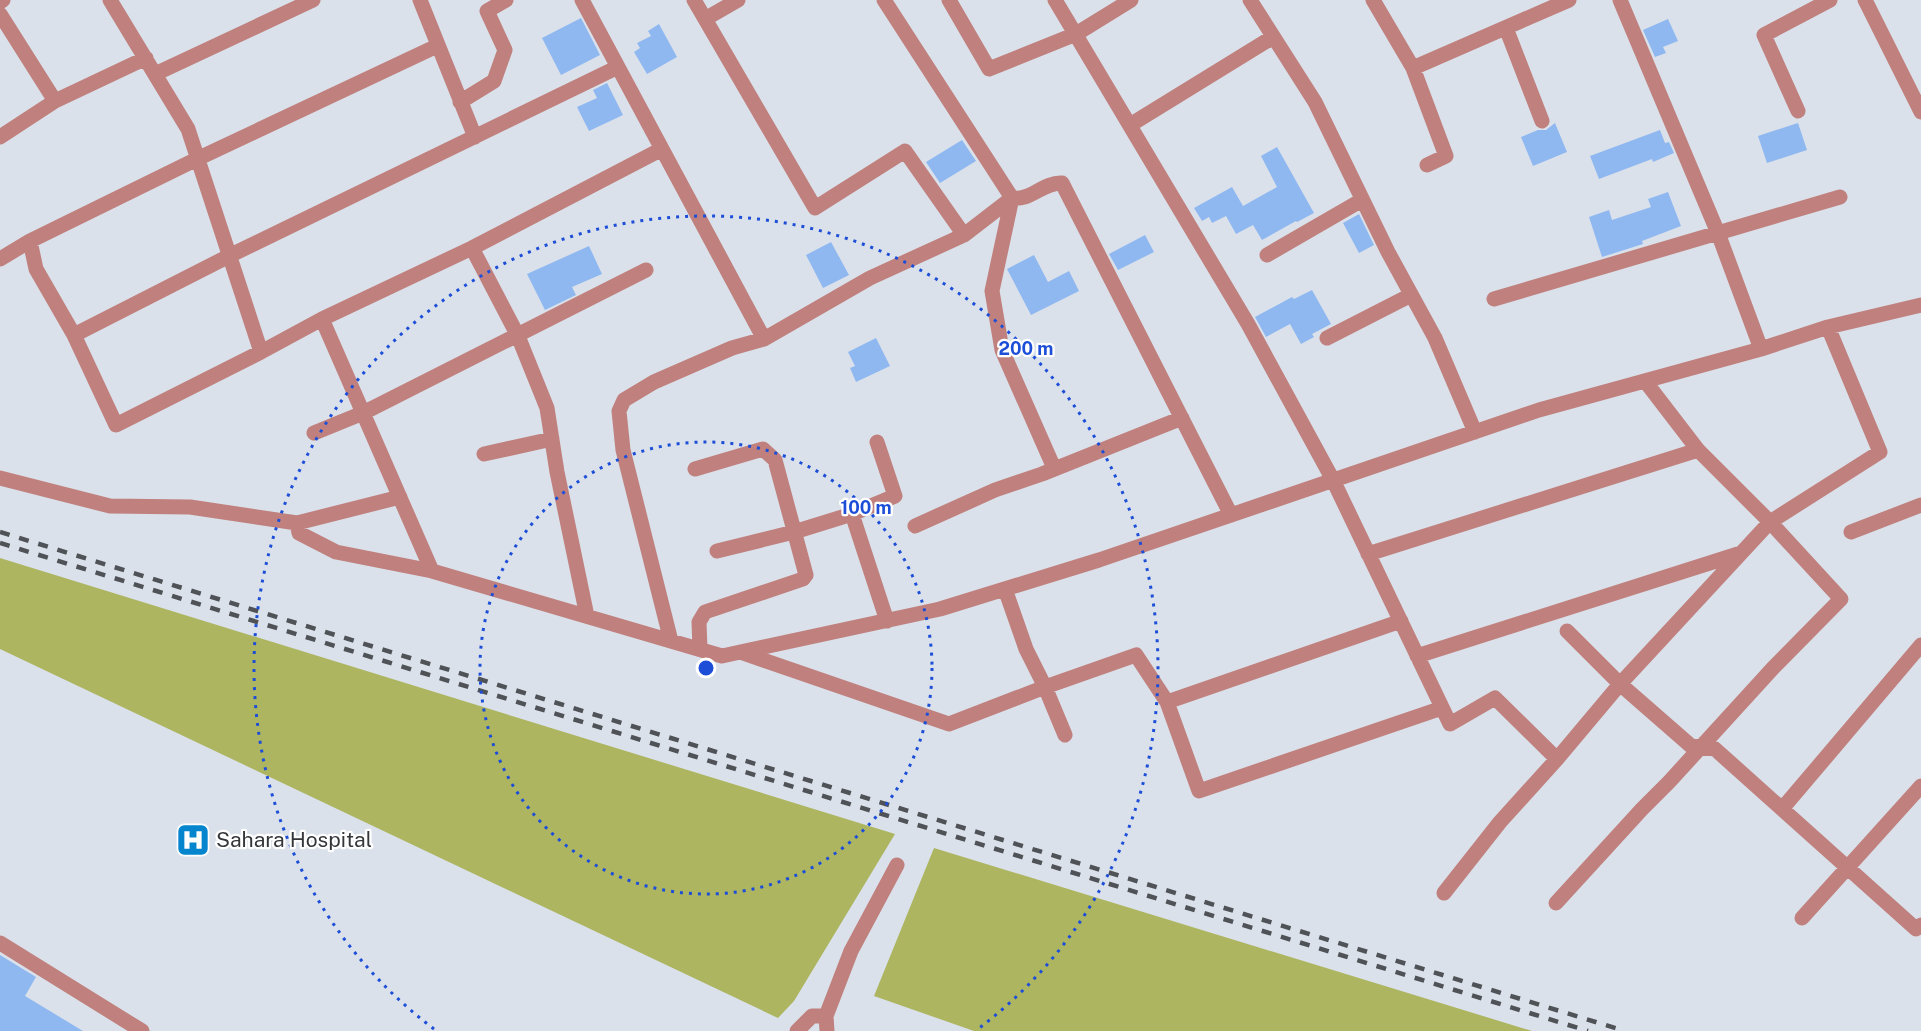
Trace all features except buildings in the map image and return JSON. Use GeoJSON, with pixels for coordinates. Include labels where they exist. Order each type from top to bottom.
{"type":"FeatureCollection","features":[{"type":"Feature","properties":{"kind":"street"},"geometry":{"type":"LineString","coordinates":[[110,0],[188,129],[261,352]]}},
{"type":"Feature","properties":{"kind":"street"},"geometry":{"type":"LineString","coordinates":[[155,74],[313,0]]}},
{"type":"Feature","properties":{"kind":"street"},"geometry":{"type":"LineString","coordinates":[[420,0],[476,137]]}},
{"type":"Feature","properties":{"kind":"street"},"geometry":{"type":"LineString","coordinates":[[460,102],[495,81],[505,50],[487,11],[506,0]]}},
{"type":"Feature","properties":{"kind":"street"},"geometry":{"type":"LineString","coordinates":[[582,0],[764,339]]}},
{"type":"Feature","properties":{"kind":"street"},"geometry":{"type":"LineString","coordinates":[[694,0],[815,208],[905,151],[963,235]]}},
{"type":"Feature","properties":{"kind":"street"},"geometry":{"type":"LineString","coordinates":[[705,19],[738,0]]}},
{"type":"Feature","properties":{"kind":"street"},"geometry":{"type":"LineString","coordinates":[[884,0],[1012,198],[992,291],[1002,350],[1054,468]]}},
{"type":"Feature","properties":{"kind":"street"},"geometry":{"type":"LineString","coordinates":[[949,0],[989,69],[1076,34],[1131,0]]}},
{"type":"Feature","properties":{"kind":"street"},"geometry":{"type":"LineString","coordinates":[[1055,0],[1248,324],[1333,480],[1450,724],[1496,698],[1557,759]]}},
{"type":"Feature","properties":{"kind":"street"},"geometry":{"type":"LineString","coordinates":[[1250,0],[1315,102],[1362,200],[1435,338],[1475,432]]}},
{"type":"Feature","properties":{"kind":"street"},"geometry":{"type":"LineString","coordinates":[[1373,0],[1413,68],[1446,156],[1427,165]]}},
{"type":"Feature","properties":{"kind":"street"},"geometry":{"type":"LineString","coordinates":[[1413,68],[1569,0]]}},
{"type":"Feature","properties":{"kind":"street"},"geometry":{"type":"LineString","coordinates":[[1620,0],[1718,233],[1761,349]]}},
{"type":"Feature","properties":{"kind":"street"},"geometry":{"type":"LineString","coordinates":[[1798,111],[1764,35],[1830,0]]}},
{"type":"Feature","properties":{"kind":"street"},"geometry":{"type":"LineString","coordinates":[[1865,0],[1917,95],[1921,112]]}},
{"type":"Feature","properties":{"kind":"street"},"geometry":{"type":"LineString","coordinates":[[0,14],[55,101]]}},
{"type":"Feature","properties":{"kind":"street"},"geometry":{"type":"LineString","coordinates":[[1506,28],[1542,121]]}},
{"type":"Feature","properties":{"kind":"street"},"geometry":{"type":"LineString","coordinates":[[1130,125],[1273,37]]}},
{"type":"Feature","properties":{"kind":"street"},"geometry":{"type":"LineString","coordinates":[[0,259],[30,241],[197,159],[437,46]]}},
{"type":"Feature","properties":{"kind":"street"},"geometry":{"type":"LineString","coordinates":[[0,136],[55,101],[146,58]]}},
{"type":"Feature","properties":{"kind":"street"},"geometry":{"type":"LineString","coordinates":[[74,335],[229,256],[618,67]]}},
{"type":"Feature","properties":{"kind":"street"},"geometry":{"type":"LineString","coordinates":[[30,241],[36,269],[74,335],[116,425],[322,319],[472,248],[662,149]]}},
{"type":"Feature","properties":{"kind":"street"},"geometry":{"type":"LineString","coordinates":[[671,641],[623,450],[619,411],[624,400],[654,382],[732,348],[764,339],[870,278],[963,235],[1012,198],[1025,198],[1056,183],[1062,183],[1231,515]]}},
{"type":"Feature","properties":{"kind":"street"},"geometry":{"type":"LineString","coordinates":[[1494,299],[1840,197]]}},
{"type":"Feature","properties":{"kind":"street"},"geometry":{"type":"LineString","coordinates":[[1267,255],[1362,200]]}},
{"type":"Feature","properties":{"kind":"street"},"geometry":{"type":"LineString","coordinates":[[472,248],[518,336],[547,408],[557,472],[587,616]]}},
{"type":"Feature","properties":{"kind":"street"},"geometry":{"type":"LineString","coordinates":[[314,433],[363,413],[646,270]]}},
{"type":"Feature","properties":{"kind":"street"},"geometry":{"type":"LineString","coordinates":[[1327,338],[1411,295]]}},
{"type":"Feature","properties":{"kind":"street"},"geometry":{"type":"LineString","coordinates":[[297,523],[299,533],[336,552],[432,571],[722,656],[940,609],[1099,560],[1539,410],[1761,349],[1828,327],[1921,305]]}},
{"type":"Feature","properties":{"kind":"street"},"geometry":{"type":"LineString","coordinates":[[322,319],[432,571]]}},
{"type":"Feature","properties":{"kind":"street"},"geometry":{"type":"LineString","coordinates":[[1444,893],[1500,822],[1620,684],[1770,522],[1880,452],[1828,327]]}},
{"type":"Feature","properties":{"kind":"street"},"geometry":{"type":"LineString","coordinates":[[1556,903],[1773,668],[1840,599],[1770,522],[1698,450],[1645,381]]}},
{"type":"Feature","properties":{"kind":"street"},"geometry":{"type":"LineString","coordinates":[[915,526],[995,490],[1182,418]]}},
{"type":"Feature","properties":{"kind":"street"},"geometry":{"type":"LineString","coordinates":[[484,454],[552,439]]}},
{"type":"Feature","properties":{"kind":"street"},"geometry":{"type":"LineString","coordinates":[[717,551],[794,532],[852,514],[896,496],[877,442]]}},
{"type":"Feature","properties":{"kind":"street"},"geometry":{"type":"LineString","coordinates":[[696,469],[763,449],[775,460],[806,575],[803,579],[705,612],[699,621],[700,649]]}},
{"type":"Feature","properties":{"kind":"street"},"geometry":{"type":"LineString","coordinates":[[1368,554],[1698,450]]}},
{"type":"Feature","properties":{"kind":"street"},"geometry":{"type":"LineString","coordinates":[[0,478],[110,506],[190,507],[297,523],[400,497]]}},
{"type":"Feature","properties":{"kind":"street"},"geometry":{"type":"LineString","coordinates":[[1851,532],[1921,505]]}},
{"type":"Feature","properties":{"kind":"street"},"geometry":{"type":"LineString","coordinates":[[852,514],[887,621]]}},
{"type":"Feature","properties":{"kind":"street"},"geometry":{"type":"LineString","coordinates":[[1417,656],[1741,553]]}},
{"type":"Feature","properties":{"kind":"street"},"geometry":{"type":"LineString","coordinates":[[1005,589],[1026,649],[1065,735]]}},
{"type":"Feature","properties":{"kind":"street"},"geometry":{"type":"LineString","coordinates":[[1167,702],[1401,621]]}},
{"type":"Feature","properties":{"kind":"street"},"geometry":{"type":"LineString","coordinates":[[1567,631],[1620,684],[1691,746],[1715,749],[1916,929],[1921,926]]}},
{"type":"Feature","properties":{"kind":"street"},"geometry":{"type":"LineString","coordinates":[[1782,809],[1921,645]]}},
{"type":"Feature","properties":{"kind":"street"},"geometry":{"type":"LineString","coordinates":[[740,652],[949,724],[1136,655],[1167,702],[1199,791],[1442,708]]}},
{"type":"Feature","properties":{"kind":"street"},"geometry":{"type":"LineString","coordinates":[[1802,918],[1921,786]]}},
{"type":"Feature","properties":{"kind":"street"},"geometry":{"type":"LineString","coordinates":[[797,1031],[812,1016],[826,1024],[851,951],[897,865]]}},
{"type":"Feature","properties":{"kind":"street"},"geometry":{"type":"LineString","coordinates":[[0,943],[142,1031]]}},
{"type":"Feature","properties":{"kind":"green space"},"geometry":{"type":"Polygon","coordinates":[[[0,558],[895,834],[794,1001],[778,1018],[0,649],[0,558]]]}},
{"type":"Feature","properties":{"kind":"green space"},"geometry":{"type":"Polygon","coordinates":[[[934,848],[1532,1031],[974,1031],[874,996],[934,848]]]}},
{"type":"Feature","properties":{"kind":"railway"},"geometry":{"type":"LineString","coordinates":[[0,532],[1625,1031]]}},
{"type":"Feature","properties":{"kind":"railway"},"geometry":{"type":"LineString","coordinates":[[0,543],[1588,1031]]}},
{"type":"Feature","properties":{"kind":"place","name":"Sahara Hospital"},"geometry":{"type":"Point","coordinates":[193,840]}}]}
